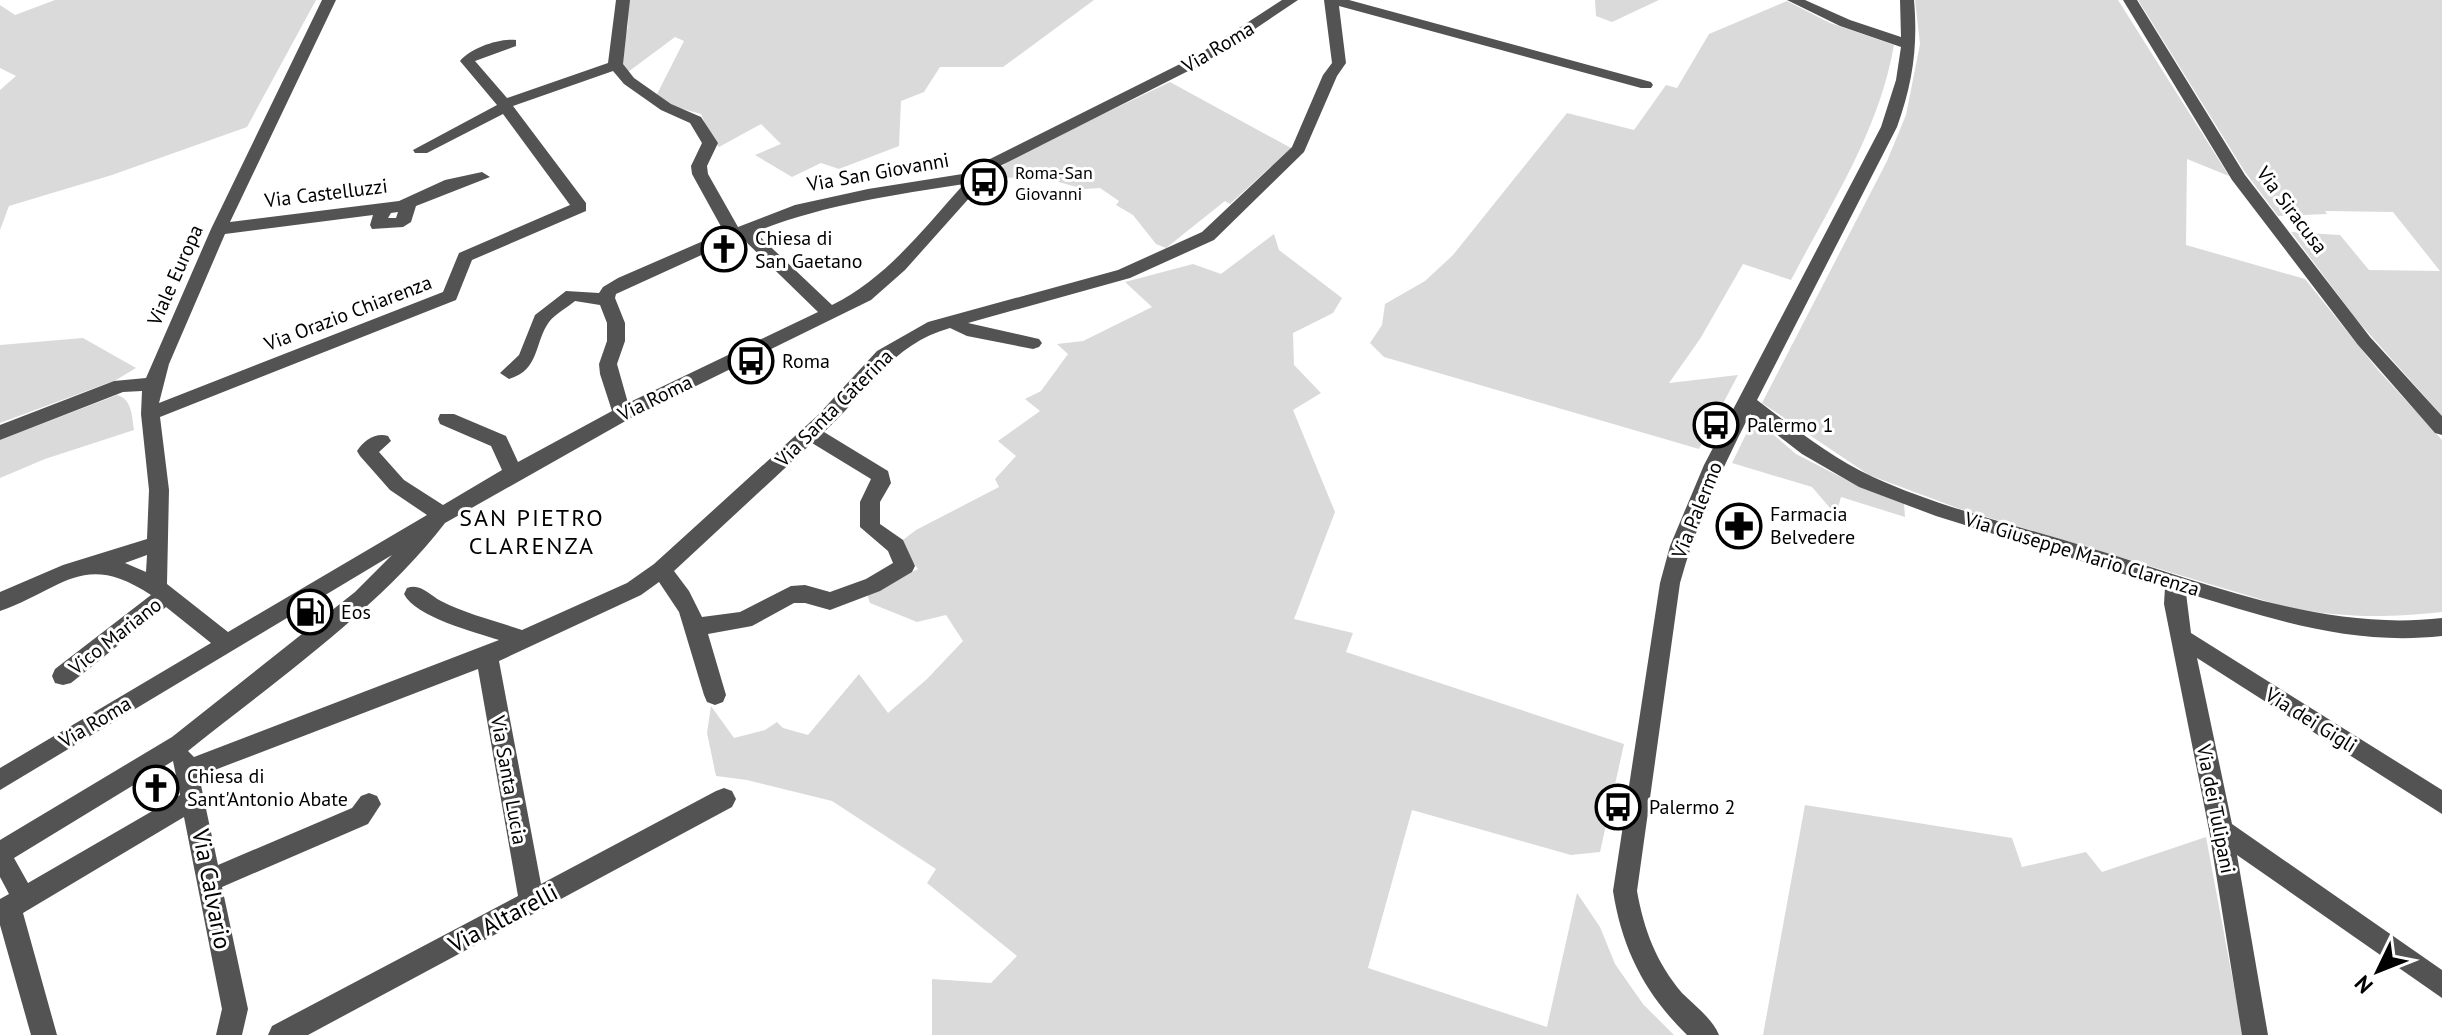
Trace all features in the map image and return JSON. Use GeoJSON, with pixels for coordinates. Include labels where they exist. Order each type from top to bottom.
{"type":"FeatureCollection","features":[{"type":"Feature","properties":{"kind":"street","name":"Viale Europa"},"geometry":{"type":"LineString","coordinates":[[161,591],[156,544],[159,490],[149,399],[219,229],[329,0]]}},
{"type":"Feature","properties":{"kind":"street"},"geometry":{"type":"LineString","coordinates":[[623,0],[614,59],[616,65],[629,81],[666,107],[696,120],[710,143],[699,166],[700,174],[739,233],[831,314]]}},
{"type":"Feature","properties":{"kind":"street","name":"Via Roma"},"geometry":{"type":"LineString","coordinates":[[0,780],[513,473],[622,414],[865,296],[926,237],[976,177],[1005,155],[1201,59],[1291,0]]}},
{"type":"Feature","properties":{"kind":"street"},"geometry":{"type":"LineString","coordinates":[[1332,0],[1646,85]]}},
{"type":"Feature","properties":{"kind":"street","name":"Via Santa Caterina"},"geometry":{"type":"LineString","coordinates":[[187,770],[487,656],[634,589],[661,570],[811,433],[883,355],[919,333],[952,321],[1124,274],[1208,236],[1299,149],[1330,75],[1339,63],[1332,0]]}},
{"type":"Feature","properties":{"kind":"street"},"geometry":{"type":"LineString","coordinates":[[1794,0],[1845,23],[1910,45]]}},
{"type":"Feature","properties":{"kind":"street","name":"Via Palermo"},"geometry":{"type":"LineString","coordinates":[[1706,1035],[1662,989],[1643,961],[1630,929],[1625,891],[1670,583],[1697,502],[1889,127],[1905,81],[1910,45],[1907,0]]}},
{"type":"Feature","properties":{"kind":"street","name":"Via Siracusa"},"geometry":{"type":"LineString","coordinates":[[2130,0],[2238,177],[2364,341],[2442,428]]}},
{"type":"Feature","properties":{"kind":"street"},"geometry":{"type":"LineString","coordinates":[[505,105],[467,61],[474,55],[511,43]]}},
{"type":"Feature","properties":{"kind":"street"},"geometry":{"type":"LineString","coordinates":[[421,150],[505,105],[616,65]]}},
{"type":"Feature","properties":{"kind":"street","name":"Via Orazio Chiarenza"},"geometry":{"type":"LineString","coordinates":[[150,414],[450,296],[465,257],[580,207],[505,105]]}},
{"type":"Feature","properties":{"kind":"street","name":"Via Castelluzzi"},"geometry":{"type":"LineString","coordinates":[[219,229],[384,208],[378,225],[403,222],[409,202],[451,184],[482,177]]}},
{"type":"Feature","properties":{"kind":"street","name":"Via San Giovanni"},"geometry":{"type":"LineString","coordinates":[[607,300],[609,291],[624,282],[795,210],[868,194],[976,177]]}},
{"type":"Feature","properties":{"kind":"street"},"geometry":{"type":"LineString","coordinates":[[509,373],[527,358],[541,319],[572,295],[607,300],[616,323],[616,341],[608,364],[609,374],[622,414]]}},
{"type":"Feature","properties":{"kind":"street"},"geometry":{"type":"LineString","coordinates":[[952,321],[967,330],[1033,343]]}},
{"type":"Feature","properties":{"kind":"street"},"geometry":{"type":"LineString","coordinates":[[0,433],[121,386],[154,384]]}},
{"type":"Feature","properties":{"kind":"street","name":"Via Giuseppe Mario Clarenza"},"geometry":{"type":"LineString","coordinates":[[1747,402],[1809,449],[1866,482],[1943,511],[2176,584],[2336,627],[2381,632],[2442,627]]}},
{"type":"Feature","properties":{"kind":"street"},"geometry":{"type":"LineString","coordinates":[[447,419],[499,441],[513,473]]}},
{"type":"Feature","properties":{"kind":"street"},"geometry":{"type":"LineString","coordinates":[[695,627],[744,620],[791,595],[805,594],[830,601],[886,579],[905,566],[896,546],[870,527],[870,502],[881,483],[881,476],[811,433]]}},
{"type":"Feature","properties":{"kind":"street"},"geometry":{"type":"LineString","coordinates":[[44,1035],[11,906],[11,872],[0,856],[180,744],[362,598],[420,541],[441,514],[397,485],[367,451],[381,441]]}},
{"type":"Feature","properties":{"kind":"street"},"geometry":{"type":"LineString","coordinates":[[0,602],[156,544]]}},
{"type":"Feature","properties":{"kind":"street"},"geometry":{"type":"LineString","coordinates":[[93,565],[114,567],[161,591],[226,643]]}},
{"type":"Feature","properties":{"kind":"street"},"geometry":{"type":"LineString","coordinates":[[661,570],[673,582],[695,627],[715,695]]}},
{"type":"Feature","properties":{"kind":"street","name":"Via dei Tulipani"},"geometry":{"type":"LineString","coordinates":[[2176,584],[2175,604],[2221,830],[2256,1034]]}},
{"type":"Feature","properties":{"kind":"street","name":"Vico Mariano"},"geometry":{"type":"LineString","coordinates":[[63,676],[161,591]]}},
{"type":"Feature","properties":{"kind":"street"},"geometry":{"type":"LineString","coordinates":[[414,594],[435,608],[523,640]]}},
{"type":"Feature","properties":{"kind":"street","name":"Via dei Gigli"},"geometry":{"type":"LineString","coordinates":[[2181,637],[2442,803]]}},
{"type":"Feature","properties":{"kind":"street","name":"Via Santa Lucia"},"geometry":{"type":"LineString","coordinates":[[487,656],[532,903]]}},
{"type":"Feature","properties":{"kind":"street","name":"Via Calvario"},"geometry":{"type":"LineString","coordinates":[[180,744],[194,799],[235,1009],[229,1035]]}},
{"type":"Feature","properties":{"kind":"street"},"geometry":{"type":"LineString","coordinates":[[11,906],[194,799]]}},
{"type":"Feature","properties":{"kind":"street","name":"Via Altarelli"},"geometry":{"type":"LineString","coordinates":[[281,1035],[724,799]]}},
{"type":"Feature","properties":{"kind":"street"},"geometry":{"type":"LineString","coordinates":[[210,880],[360,816],[369,804]]}},
{"type":"Feature","properties":{"kind":"street"},"geometry":{"type":"LineString","coordinates":[[2221,830],[2442,985]]}},
{"type":"Feature","properties":{"kind":"shaded area"},"geometry":{"type":"Polygon","coordinates":[[[55,0],[316,0],[247,127],[112,175],[9,206],[0,230],[0,90],[16,76],[0,68],[0,5],[15,15],[55,0]]]}},
{"type":"Feature","properties":{"kind":"shaded area"},"geometry":{"type":"Polygon","coordinates":[[[629,0],[1094,0],[1003,67],[940,67],[924,92],[901,101],[899,146],[839,169],[821,163],[792,177],[755,155],[781,144],[761,124],[719,147],[701,114],[672,106],[657,94],[684,41],[675,37],[628,72],[619,58],[628,27],[629,0]]]}},
{"type":"Feature","properties":{"kind":"shaded area"},"geometry":{"type":"Polygon","coordinates":[[[1595,0],[1659,0],[1612,22],[1596,16],[1595,0]]]}},
{"type":"Feature","properties":{"kind":"shaded area"},"geometry":{"type":"Polygon","coordinates":[[[1915,0],[2118,0],[2229,176],[2187,159],[2186,245],[2305,279],[2378,370],[2442,440],[2442,612],[2364,616],[2286,607],[1960,509],[1869,475],[1762,403],[1887,161],[1906,115],[1920,44],[1915,0]]]}},
{"type":"Feature","properties":{"kind":"shaded area"},"geometry":{"type":"Polygon","coordinates":[[[2138,0],[2442,0],[2442,416],[2356,319],[2291,232],[2340,235],[2369,270],[2440,271],[2393,212],[2325,211],[2327,214],[2278,216],[2245,172],[2138,0]]]}},
{"type":"Feature","properties":{"kind":"shaded area"},"geometry":{"type":"Polygon","coordinates":[[[1787,1],[1830,23],[1894,45],[1887,77],[1865,137],[1791,280],[1743,264],[1700,339],[1669,383],[1738,375],[1699,449],[1384,357],[1370,343],[1382,325],[1385,304],[1425,281],[1453,255],[1567,113],[1634,130],[1666,85],[1677,88],[1709,34],[1787,1]]]}},
{"type":"Feature","properties":{"kind":"shaded area"},"geometry":{"type":"Polygon","coordinates":[[[1170,82],[1291,148],[1230,204],[1225,201],[1166,248],[1156,244],[1133,215],[1116,205],[1119,201],[1100,188],[1084,189],[1037,176],[987,179],[1012,158],[1170,82]]]}},
{"type":"Feature","properties":{"kind":"shaded area"},"geometry":{"type":"Polygon","coordinates":[[[1274,234],[1279,250],[1342,298],[1333,313],[1293,333],[1294,365],[1321,393],[1293,410],[1335,512],[1294,619],[1353,633],[1346,652],[1624,744],[1600,852],[1571,855],[1412,810],[1368,968],[1547,1027],[1577,893],[1600,927],[1615,964],[1643,1004],[1674,1035],[932,1035],[932,979],[991,983],[1017,956],[927,883],[936,869],[832,801],[747,780],[716,776],[707,733],[711,706],[734,738],[765,730],[777,722],[783,728],[808,735],[859,674],[888,713],[927,679],[963,641],[946,615],[917,622],[870,603],[867,594],[918,569],[899,543],[916,530],[999,487],[995,479],[1016,456],[998,441],[1040,411],[1025,399],[1041,391],[1068,354],[1057,344],[1083,341],[1152,307],[1125,282],[1193,264],[1221,274],[1274,234]]]}},
{"type":"Feature","properties":{"kind":"shaded area"},"geometry":{"type":"Polygon","coordinates":[[[83,338],[136,368],[116,380],[0,423],[0,345],[83,338]]]}},
{"type":"Feature","properties":{"kind":"shaded area"},"geometry":{"type":"Polygon","coordinates":[[[117,395],[128,404],[134,430],[45,459],[0,478],[0,440],[117,395]]]}},
{"type":"Feature","properties":{"kind":"shaded area"},"geometry":{"type":"Polygon","coordinates":[[[1754,418],[1796,454],[1860,487],[1904,503],[1905,517],[1841,497],[1836,515],[1812,487],[1732,463],[1754,418]]]}},
{"type":"Feature","properties":{"kind":"shaded area"},"geometry":{"type":"Polygon","coordinates":[[[1805,805],[2012,838],[2022,867],[2086,852],[2102,872],[2206,837],[2243,1035],[1763,1035],[1805,805]]]}},
{"type":"Feature","properties":{"kind":"place","name":"Roma-San Giovanni"},"geometry":{"type":"Point","coordinates":[984,182]}},
{"type":"Feature","properties":{"kind":"place","name":"Chiesa di San Gaetano"},"geometry":{"type":"Point","coordinates":[724,249]}},
{"type":"Feature","properties":{"kind":"place","name":"Roma"},"geometry":{"type":"Point","coordinates":[751,361]}},
{"type":"Feature","properties":{"kind":"place","name":"Palermo 1"},"geometry":{"type":"Point","coordinates":[1716,425]}},
{"type":"Feature","properties":{"kind":"place","name":"Farmacia Belvedere"},"geometry":{"type":"Point","coordinates":[1739,526]}},
{"type":"Feature","properties":{"kind":"place","name":"Eos"},"geometry":{"type":"Point","coordinates":[310,612]}},
{"type":"Feature","properties":{"kind":"place","name":"Chiesa di Sant'Antonio Abate"},"geometry":{"type":"Point","coordinates":[156,788]}},
{"type":"Feature","properties":{"kind":"place","name":"Palermo 2"},"geometry":{"type":"Point","coordinates":[1618,807]}},
{"type":"Feature","properties":{"kind":"district","name":"SAN PIETRO CLARENZA"},"geometry":{"type":"Point","coordinates":[532,531]}}]}
